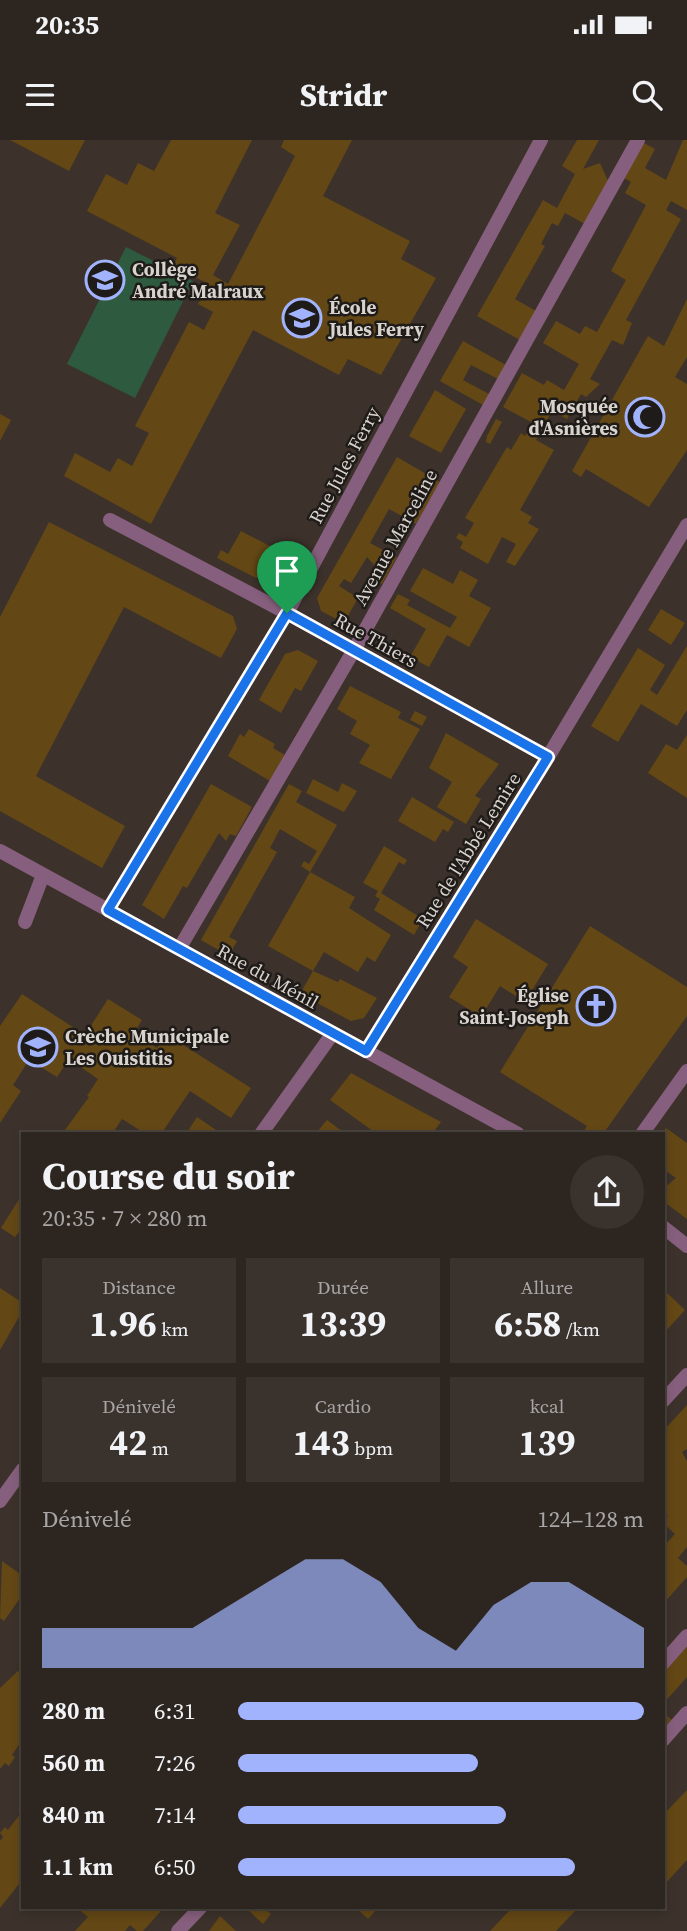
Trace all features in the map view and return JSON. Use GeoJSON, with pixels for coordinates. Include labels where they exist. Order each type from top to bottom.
{"type":"FeatureCollection","features":[{"type":"Feature","properties":{"kind":"street","name":"Rue Jules Ferry"},"geometry":{"type":"LineString","coordinates":[[108,910],[287,613],[541,140]]}},
{"type":"Feature","properties":{"kind":"street","name":"Avenue Marceline"},"geometry":{"type":"LineString","coordinates":[[179,949],[354,650],[638,140]]}},
{"type":"Feature","properties":{"kind":"street","name":"Rue Thiers"},"geometry":{"type":"LineString","coordinates":[[110,520],[287,613],[548,757]]}},
{"type":"Feature","properties":{"kind":"street","name":"Rue de l'Abbé Lemire"},"geometry":{"type":"LineString","coordinates":[[366,1051],[548,757],[687,524]]}},
{"type":"Feature","properties":{"kind":"street","name":"Rue du Ménil"},"geometry":{"type":"LineString","coordinates":[[0,851],[513,1132]]}},
{"type":"Feature","properties":{"kind":"street"},"geometry":{"type":"LineString","coordinates":[[25,922],[43,875]]}},
{"type":"Feature","properties":{"kind":"street"},"geometry":{"type":"LineString","coordinates":[[262,1132],[333,1033]]}},
{"type":"Feature","properties":{"kind":"street"},"geometry":{"type":"LineString","coordinates":[[643,1132],[687,1070]]}},
{"type":"Feature","properties":{"kind":"street"},"geometry":{"type":"LineString","coordinates":[[665,1229],[687,1246]]}},
{"type":"Feature","properties":{"kind":"street"},"geometry":{"type":"LineString","coordinates":[[665,1399],[687,1375]]}},
{"type":"Feature","properties":{"kind":"street"},"geometry":{"type":"LineString","coordinates":[[0,1502],[21,1472]]}},
{"type":"Feature","properties":{"kind":"street"},"geometry":{"type":"LineString","coordinates":[[665,1661],[687,1636]]}},
{"type":"Feature","properties":{"kind":"street"},"geometry":{"type":"LineString","coordinates":[[665,1738],[687,1713]]}},
{"type":"Feature","properties":{"kind":"street"},"geometry":{"type":"LineString","coordinates":[[178,1931],[199,1909]]}},
{"type":"Feature","properties":{"kind":"green space"},"geometry":{"type":"Polygon","coordinates":[[[126,247],[193,281],[135,398],[67,364],[126,247]]]}},
{"type":"Feature","properties":{"kind":"building"},"geometry":{"type":"Polygon","coordinates":[[[10,140],[85,140],[69,171],[10,140]]]}},
{"type":"Feature","properties":{"kind":"building"},"geometry":{"type":"Polygon","coordinates":[[[171,140],[252,140],[215,213],[240,225],[213,275],[228,284],[295,156],[281,147],[284,140],[352,140],[323,196],[410,241],[401,259],[436,278],[381,375],[348,359],[339,375],[253,330],[151,524],[64,476],[75,453],[110,472],[118,458],[132,466],[149,433],[135,426],[189,322],[204,330],[213,312],[198,304],[209,284],[173,266],[177,258],[87,211],[106,174],[127,185],[138,163],[154,171],[171,140]]]}},
{"type":"Feature","properties":{"kind":"building"},"geometry":{"type":"Polygon","coordinates":[[[577,140],[599,140],[583,169],[600,163],[609,183],[585,224],[565,213],[558,226],[552,223],[541,244],[545,246],[515,299],[536,311],[520,340],[477,316],[543,200],[557,208],[575,174],[562,166],[577,140]]]}},
{"type":"Feature","properties":{"kind":"building"},"geometry":{"type":"Polygon","coordinates":[[[683,140],[687,140],[687,210],[671,201],[666,210],[681,219],[626,320],[632,323],[623,345],[612,340],[590,379],[600,384],[586,397],[581,394],[567,419],[552,411],[536,440],[554,450],[520,510],[532,517],[528,523],[539,529],[515,566],[506,562],[516,544],[502,537],[488,564],[460,548],[463,542],[456,538],[459,533],[466,537],[474,523],[465,518],[507,447],[511,450],[521,433],[525,436],[533,423],[503,407],[522,373],[544,385],[547,380],[564,390],[579,364],[543,343],[556,321],[580,334],[585,326],[597,332],[626,280],[611,271],[646,205],[625,193],[631,182],[622,177],[642,142],[655,149],[645,168],[666,180],[683,140]]]}},
{"type":"Feature","properties":{"kind":"building","name":"Mosquée d'Asnières"},"geometry":{"type":"Polygon","coordinates":[[[687,299],[687,357],[675,377],[687,384],[687,450],[649,507],[586,469],[581,477],[572,471],[648,336],[664,346],[687,299]]]}},
{"type":"Feature","properties":{"kind":"building"},"geometry":{"type":"Polygon","coordinates":[[[463,341],[506,365],[498,379],[471,365],[463,380],[489,394],[483,405],[440,381],[463,341]]]}},
{"type":"Feature","properties":{"kind":"building"},"geometry":{"type":"Polygon","coordinates":[[[435,390],[466,409],[441,453],[409,436],[435,390]]]}},
{"type":"Feature","properties":{"kind":"building"},"geometry":{"type":"Polygon","coordinates":[[[0,414],[11,420],[0,441],[0,414]]]}},
{"type":"Feature","properties":{"kind":"building"},"geometry":{"type":"Polygon","coordinates":[[[496,419],[502,422],[490,444],[486,442],[487,436],[496,419]]]}},
{"type":"Feature","properties":{"kind":"building"},"geometry":{"type":"Polygon","coordinates":[[[397,457],[440,482],[416,524],[389,509],[370,543],[397,557],[382,584],[369,577],[375,566],[367,557],[351,583],[344,579],[339,586],[358,598],[344,623],[321,611],[317,598],[397,457]]]}},
{"type":"Feature","properties":{"kind":"building"},"geometry":{"type":"Polygon","coordinates":[[[49,522],[233,616],[237,629],[221,658],[124,607],[36,776],[125,826],[102,868],[0,811],[0,617],[49,522]]]}},
{"type":"Feature","properties":{"kind":"building"},"geometry":{"type":"Polygon","coordinates":[[[241,531],[281,552],[269,573],[256,578],[217,558],[221,550],[228,554],[241,531]]]}},
{"type":"Feature","properties":{"kind":"building"},"geometry":{"type":"Polygon","coordinates":[[[423,568],[453,584],[460,570],[478,580],[469,596],[491,608],[469,647],[447,635],[429,667],[410,657],[426,629],[390,608],[398,594],[410,600],[407,605],[450,628],[457,617],[410,591],[423,568]]]}},
{"type":"Feature","properties":{"kind":"building"},"geometry":{"type":"Polygon","coordinates":[[[661,609],[685,623],[671,645],[648,630],[661,609]]]}},
{"type":"Feature","properties":{"kind":"building"},"geometry":{"type":"Polygon","coordinates":[[[687,646],[687,710],[677,726],[641,704],[618,742],[591,726],[638,648],[665,665],[650,690],[657,695],[687,646]]]}},
{"type":"Feature","properties":{"kind":"building"},"geometry":{"type":"Polygon","coordinates":[[[298,650],[318,661],[301,691],[295,688],[281,713],[259,700],[285,654],[298,650]]]}},
{"type":"Feature","properties":{"kind":"building"},"geometry":{"type":"Polygon","coordinates":[[[350,686],[401,712],[398,718],[420,729],[391,779],[359,763],[370,745],[350,734],[357,721],[337,709],[350,686]]]}},
{"type":"Feature","properties":{"kind":"building"},"geometry":{"type":"Polygon","coordinates":[[[415,711],[427,717],[422,726],[410,720],[415,711]]]}},
{"type":"Feature","properties":{"kind":"building"},"geometry":{"type":"Polygon","coordinates":[[[249,729],[275,744],[273,748],[285,755],[270,781],[228,756],[240,734],[244,737],[249,729]]]}},
{"type":"Feature","properties":{"kind":"building"},"geometry":{"type":"Polygon","coordinates":[[[446,733],[499,764],[475,796],[481,799],[466,824],[437,807],[452,782],[429,768],[446,733]]]}},
{"type":"Feature","properties":{"kind":"building"},"geometry":{"type":"Polygon","coordinates":[[[687,735],[687,798],[648,773],[666,744],[677,750],[687,735]]]}},
{"type":"Feature","properties":{"kind":"building"},"geometry":{"type":"Polygon","coordinates":[[[313,779],[338,792],[342,783],[357,791],[344,812],[306,793],[313,779]]]}},
{"type":"Feature","properties":{"kind":"building"},"geometry":{"type":"Polygon","coordinates":[[[211,784],[252,807],[236,836],[230,834],[226,841],[219,833],[187,888],[183,886],[164,919],[142,905],[211,784]]]}},
{"type":"Feature","properties":{"kind":"building"},"geometry":{"type":"Polygon","coordinates":[[[289,784],[302,791],[296,802],[337,825],[310,872],[301,866],[304,861],[309,864],[317,851],[280,829],[270,848],[277,852],[229,937],[237,941],[229,956],[201,940],[289,784]]]}},
{"type":"Feature","properties":{"kind":"building"},"geometry":{"type":"Polygon","coordinates":[[[412,797],[454,822],[448,832],[443,829],[435,842],[398,821],[412,797]]]}},
{"type":"Feature","properties":{"kind":"building"},"geometry":{"type":"Polygon","coordinates":[[[384,846],[407,860],[404,865],[399,862],[381,893],[423,919],[414,935],[374,910],[380,899],[375,896],[378,891],[363,883],[384,846]]]}},
{"type":"Feature","properties":{"kind":"building"},"geometry":{"type":"Polygon","coordinates":[[[310,872],[355,897],[349,908],[391,935],[375,962],[367,957],[358,972],[324,952],[313,971],[268,946],[310,872]]]}},
{"type":"Feature","properties":{"kind":"building"},"geometry":{"type":"Polygon","coordinates":[[[476,919],[548,964],[525,1002],[500,986],[481,1017],[449,997],[468,967],[453,957],[476,919]]]}},
{"type":"Feature","properties":{"kind":"building","name":"Église Saint-Joseph"},"geometry":{"type":"Polygon","coordinates":[[[590,926],[687,987],[687,1016],[604,1132],[583,1132],[587,1126],[500,1072],[590,926]]]}},
{"type":"Feature","properties":{"kind":"building"},"geometry":{"type":"Polygon","coordinates":[[[313,971],[338,982],[340,979],[377,998],[364,1018],[351,1021],[300,994],[313,971]]]}},
{"type":"Feature","properties":{"kind":"building"},"geometry":{"type":"Polygon","coordinates":[[[22,994],[85,1035],[108,999],[142,1020],[134,1033],[157,1048],[166,1034],[251,1088],[231,1118],[190,1091],[162,1132],[143,1132],[122,1119],[113,1132],[63,1132],[89,1097],[87,1096],[98,1079],[69,1059],[57,1077],[29,1060],[13,1085],[21,1091],[0,1123],[0,1026],[22,994]]]}},
{"type":"Feature","properties":{"kind":"building"},"geometry":{"type":"Polygon","coordinates":[[[351,1073],[441,1122],[434,1132],[374,1132],[330,1100],[351,1073]]]}},
{"type":"Feature","properties":{"kind":"building"},"geometry":{"type":"Polygon","coordinates":[[[197,1117],[219,1132],[187,1132],[197,1117]]]}},
{"type":"Feature","properties":{"kind":"building"},"geometry":{"type":"Polygon","coordinates":[[[327,1120],[343,1132],[317,1132],[327,1120]]]}},
{"type":"Feature","properties":{"kind":"building"},"geometry":{"type":"Polygon","coordinates":[[[666,1128],[687,1143],[687,1219],[665,1202],[665,1187],[676,1178],[665,1170],[663,1132],[666,1128]]]}},
{"type":"Feature","properties":{"kind":"building"},"geometry":{"type":"Polygon","coordinates":[[[21,1196],[21,1232],[15,1237],[1,1228],[21,1196]]]}},
{"type":"Feature","properties":{"kind":"building"},"geometry":{"type":"Polygon","coordinates":[[[0,1288],[21,1302],[21,1313],[0,1350],[0,1288]]]}},
{"type":"Feature","properties":{"kind":"building"},"geometry":{"type":"Polygon","coordinates":[[[665,1291],[685,1310],[665,1332],[665,1291]]]}},
{"type":"Feature","properties":{"kind":"building"},"geometry":{"type":"Polygon","coordinates":[[[687,1405],[687,1449],[682,1452],[687,1461],[687,1547],[678,1558],[687,1566],[687,1577],[665,1602],[665,1545],[675,1534],[665,1525],[668,1516],[665,1513],[665,1429],[687,1405]]]}},
{"type":"Feature","properties":{"kind":"building"},"geometry":{"type":"Polygon","coordinates":[[[2,1561],[21,1575],[21,1597],[4,1621],[0,1618],[2,1561]]]}},
{"type":"Feature","properties":{"kind":"building"},"geometry":{"type":"Polygon","coordinates":[[[687,1646],[687,1677],[665,1702],[665,1671],[687,1646]]]}},
{"type":"Feature","properties":{"kind":"building"},"geometry":{"type":"Polygon","coordinates":[[[18,1671],[21,1673],[21,1742],[12,1755],[15,1757],[9,1766],[5,1763],[0,1769],[0,1688],[18,1671]]]}},
{"type":"Feature","properties":{"kind":"building"},"geometry":{"type":"Polygon","coordinates":[[[665,1714],[672,1720],[665,1725],[665,1714]]]}},
{"type":"Feature","properties":{"kind":"building"},"geometry":{"type":"Polygon","coordinates":[[[687,1790],[687,1860],[665,1884],[665,1813],[687,1790]]]}},
{"type":"Feature","properties":{"kind":"building"},"geometry":{"type":"Polygon","coordinates":[[[21,1813],[21,1882],[0,1908],[0,1841],[3,1837],[0,1833],[5,1827],[8,1830],[21,1813]]]}},
{"type":"Feature","properties":{"kind":"building"},"geometry":{"type":"Polygon","coordinates":[[[78,1909],[161,1911],[143,1931],[137,1931],[130,1925],[125,1931],[75,1931],[88,1917],[78,1909]]]}},
{"type":"Feature","properties":{"kind":"building"},"geometry":{"type":"Polygon","coordinates":[[[247,1909],[265,1909],[271,1914],[263,1924],[247,1909]]]}},
{"type":"Feature","properties":{"kind":"building"},"geometry":{"type":"Polygon","coordinates":[[[357,1909],[377,1909],[368,1919],[357,1909]]]}},
{"type":"Feature","properties":{"kind":"building"},"geometry":{"type":"Polygon","coordinates":[[[511,1909],[577,1909],[556,1931],[490,1931],[511,1909]]]}},
{"type":"Feature","properties":{"kind":"building"},"geometry":{"type":"Polygon","coordinates":[[[220,1916],[236,1931],[209,1931],[220,1916]]]}},
{"type":"Feature","properties":{"kind":"place","name":"Collège André Malraux"},"geometry":{"type":"Point","coordinates":[105,280]}},
{"type":"Feature","properties":{"kind":"place","name":"École Jules Ferry"},"geometry":{"type":"Point","coordinates":[302,318]}},
{"type":"Feature","properties":{"kind":"place","name":"Mosquée d'Asnières"},"geometry":{"type":"Point","coordinates":[645,417]}},
{"type":"Feature","properties":{"kind":"place","name":"Église Saint-Joseph"},"geometry":{"type":"Point","coordinates":[596,1006]}},
{"type":"Feature","properties":{"kind":"place","name":"Crèche Municipale Les Ouistitis"},"geometry":{"type":"Point","coordinates":[38,1047]}},
{"type":"Feature","properties":{"kind":"route"},"geometry":{"type":"LineString","coordinates":[[287,613],[548,757],[366,1051],[108,910],[287,613]]}}]}
